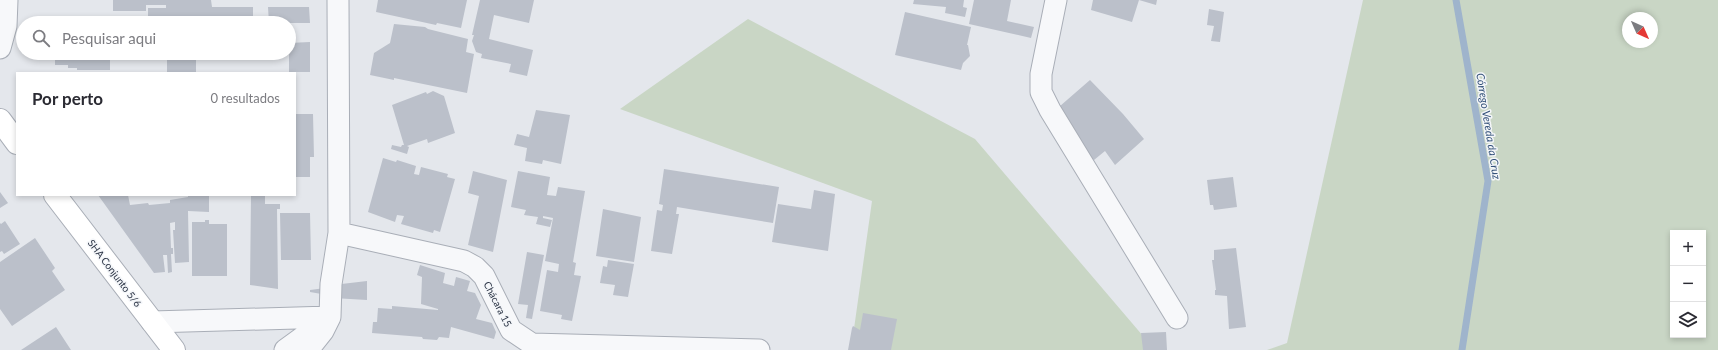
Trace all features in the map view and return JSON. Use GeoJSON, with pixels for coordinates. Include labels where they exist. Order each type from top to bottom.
{"type":"FeatureCollection","features":[{"type":"Feature","properties":{"kind":"street"},"geometry":{"type":"LineString","coordinates":[[0,48],[6,26],[7,0]]}},
{"type":"Feature","properties":{"kind":"street"},"geometry":{"type":"LineString","coordinates":[[308,350],[323,331],[330,317],[331,284],[339,233],[338,0]]}},
{"type":"Feature","properties":{"kind":"street"},"geometry":{"type":"LineString","coordinates":[[1056,0],[1040,74],[1041,92],[1050,110],[1177,318]]}},
{"type":"Feature","properties":{"kind":"street"},"geometry":{"type":"LineString","coordinates":[[0,120],[16,142]]}},
{"type":"Feature","properties":{"kind":"street","name":"SHA Conjunto 5/6"},"geometry":{"type":"LineString","coordinates":[[56,196],[174,350]]}},
{"type":"Feature","properties":{"kind":"street","name":"Chácara 15"},"geometry":{"type":"LineString","coordinates":[[339,233],[464,260],[475,266],[484,276],[511,330],[532,344],[759,350]]}},
{"type":"Feature","properties":{"kind":"street"},"geometry":{"type":"LineString","coordinates":[[152,322],[330,317]]}},
{"type":"Feature","properties":{"kind":"street"},"geometry":{"type":"LineString","coordinates":[[286,350],[330,317]]}},
{"type":"Feature","properties":{"kind":"green space"},"geometry":{"type":"Polygon","coordinates":[[[1363,0],[1718,0],[1718,350],[1267,350],[1287,343],[1363,0]]]}},
{"type":"Feature","properties":{"kind":"green space"},"geometry":{"type":"Polygon","coordinates":[[[748,19],[975,139],[1155,350],[851,350],[872,201],[620,109],[748,19]]]}},
{"type":"Feature","properties":{"kind":"building"},"geometry":{"type":"Polygon","coordinates":[[[113,0],[211,0],[212,7],[253,7],[253,16],[148,16],[148,8],[166,8],[166,5],[146,5],[146,11],[113,11],[113,0]]]}},
{"type":"Feature","properties":{"kind":"building"},"geometry":{"type":"Polygon","coordinates":[[[378,0],[467,0],[461,28],[437,23],[436,25],[376,12],[378,0]]]}},
{"type":"Feature","properties":{"kind":"building"},"geometry":{"type":"Polygon","coordinates":[[[480,0],[534,0],[529,23],[494,15],[489,39],[533,50],[527,76],[509,72],[511,64],[481,58],[482,54],[476,52],[472,41],[474,35],[472,35],[480,0]]]}},
{"type":"Feature","properties":{"kind":"building"},"geometry":{"type":"Polygon","coordinates":[[[914,0],[964,0],[963,7],[967,8],[965,17],[945,13],[946,7],[913,4],[914,0]]]}},
{"type":"Feature","properties":{"kind":"building"},"geometry":{"type":"Polygon","coordinates":[[[974,0],[1011,0],[1007,21],[1034,27],[1031,38],[969,24],[974,0]]]}},
{"type":"Feature","properties":{"kind":"building"},"geometry":{"type":"Polygon","coordinates":[[[1093,0],[1139,0],[1132,22],[1091,10],[1093,0]]]}},
{"type":"Feature","properties":{"kind":"building"},"geometry":{"type":"Polygon","coordinates":[[[1139,0],[1157,0],[1156,5],[1139,0]]]}},
{"type":"Feature","properties":{"kind":"building"},"geometry":{"type":"Polygon","coordinates":[[[268,7],[309,7],[310,23],[296,23],[296,16],[269,16],[268,7]]]}},
{"type":"Feature","properties":{"kind":"building"},"geometry":{"type":"Polygon","coordinates":[[[1209,9],[1224,12],[1220,42],[1211,41],[1214,26],[1207,25],[1209,9]]]}},
{"type":"Feature","properties":{"kind":"building"},"geometry":{"type":"Polygon","coordinates":[[[905,12],[971,27],[967,45],[970,56],[963,63],[961,70],[895,55],[905,12]]]}},
{"type":"Feature","properties":{"kind":"building"},"geometry":{"type":"Polygon","coordinates":[[[394,24],[425,27],[468,39],[466,52],[474,54],[467,93],[394,78],[394,80],[370,75],[374,53],[390,43],[394,24]]]}},
{"type":"Feature","properties":{"kind":"building"},"geometry":{"type":"Polygon","coordinates":[[[310,42],[310,72],[289,72],[289,60],[296,60],[296,43],[310,42]]]}},
{"type":"Feature","properties":{"kind":"building"},"geometry":{"type":"Polygon","coordinates":[[[55,60],[110,60],[110,70],[77,70],[77,68],[68,68],[68,65],[55,65],[55,60]]]}},
{"type":"Feature","properties":{"kind":"building"},"geometry":{"type":"Polygon","coordinates":[[[167,60],[196,60],[196,72],[167,72],[167,60]]]}},
{"type":"Feature","properties":{"kind":"building"},"geometry":{"type":"Polygon","coordinates":[[[1090,80],[1123,114],[1144,139],[1115,165],[1105,151],[1094,160],[1052,113],[1090,80]]]}},
{"type":"Feature","properties":{"kind":"building"},"geometry":{"type":"Polygon","coordinates":[[[433,91],[444,96],[455,133],[428,143],[427,139],[407,146],[409,147],[407,154],[391,149],[392,145],[401,147],[404,145],[392,105],[426,92],[427,94],[433,91]]]}},
{"type":"Feature","properties":{"kind":"building"},"geometry":{"type":"Polygon","coordinates":[[[536,110],[570,115],[561,164],[543,160],[542,164],[525,161],[527,148],[514,145],[517,134],[529,137],[536,110]]]}},
{"type":"Feature","properties":{"kind":"building"},"geometry":{"type":"Polygon","coordinates":[[[296,114],[313,114],[314,157],[310,157],[310,177],[296,177],[296,114]]]}},
{"type":"Feature","properties":{"kind":"building"},"geometry":{"type":"Polygon","coordinates":[[[383,158],[396,162],[397,160],[416,166],[414,174],[419,175],[421,167],[448,174],[447,177],[455,179],[440,232],[434,230],[433,233],[401,224],[404,216],[397,215],[395,222],[368,212],[383,158]]]}},
{"type":"Feature","properties":{"kind":"building"},"geometry":{"type":"Polygon","coordinates":[[[664,169],[779,187],[773,223],[677,207],[676,214],[679,214],[672,254],[651,251],[657,210],[662,211],[663,205],[659,204],[664,169]]]}},
{"type":"Feature","properties":{"kind":"building"},"geometry":{"type":"Polygon","coordinates":[[[473,171],[507,180],[493,252],[468,245],[479,196],[468,193],[473,171]]]}},
{"type":"Feature","properties":{"kind":"building"},"geometry":{"type":"Polygon","coordinates":[[[518,171],[550,177],[547,195],[556,196],[558,187],[585,191],[573,262],[576,263],[574,275],[581,276],[572,321],[561,319],[562,315],[540,311],[547,270],[558,272],[559,264],[545,261],[553,218],[543,216],[543,218],[552,220],[550,227],[536,224],[538,217],[524,215],[526,210],[511,207],[518,171]]]}},
{"type":"Feature","properties":{"kind":"building"},"geometry":{"type":"Polygon","coordinates":[[[1233,177],[1237,207],[1214,210],[1213,205],[1210,205],[1207,180],[1233,177]]]}},
{"type":"Feature","properties":{"kind":"building"},"geometry":{"type":"Polygon","coordinates":[[[814,190],[835,194],[828,251],[772,242],[778,204],[811,209],[814,190]]]}},
{"type":"Feature","properties":{"kind":"building"},"geometry":{"type":"Polygon","coordinates":[[[0,192],[8,203],[0,208],[0,192]]]}},
{"type":"Feature","properties":{"kind":"building"},"geometry":{"type":"Polygon","coordinates":[[[99,196],[128,196],[130,205],[148,203],[149,205],[170,203],[170,200],[188,196],[209,196],[209,212],[188,211],[189,262],[175,263],[173,230],[175,230],[175,222],[170,223],[171,248],[173,248],[173,254],[171,254],[172,272],[168,273],[167,255],[163,255],[165,272],[154,273],[99,196]]]}},
{"type":"Feature","properties":{"kind":"building"},"geometry":{"type":"Polygon","coordinates":[[[251,196],[265,196],[265,204],[280,204],[280,209],[277,209],[278,289],[250,285],[251,196]]]}},
{"type":"Feature","properties":{"kind":"building"},"geometry":{"type":"Polygon","coordinates":[[[603,209],[641,217],[634,262],[596,256],[603,209]]]}},
{"type":"Feature","properties":{"kind":"building"},"geometry":{"type":"Polygon","coordinates":[[[280,213],[310,213],[311,260],[281,260],[280,213]]]}},
{"type":"Feature","properties":{"kind":"building"},"geometry":{"type":"Polygon","coordinates":[[[205,220],[209,220],[209,224],[227,224],[227,276],[192,276],[192,222],[205,222],[205,220]]]}},
{"type":"Feature","properties":{"kind":"building"},"geometry":{"type":"Polygon","coordinates":[[[5,221],[20,244],[4,254],[2,251],[0,252],[0,223],[1,224],[5,221]]]}},
{"type":"Feature","properties":{"kind":"building"},"geometry":{"type":"Polygon","coordinates":[[[35,238],[55,268],[52,271],[65,290],[12,326],[0,309],[0,262],[35,238]]]}},
{"type":"Feature","properties":{"kind":"building"},"geometry":{"type":"Polygon","coordinates":[[[1236,248],[1246,327],[1229,329],[1227,296],[1215,295],[1216,290],[1212,260],[1214,260],[1214,250],[1236,248]]]}},
{"type":"Feature","properties":{"kind":"building"},"geometry":{"type":"Polygon","coordinates":[[[527,252],[544,255],[532,319],[526,318],[528,305],[518,304],[527,252]]]}},
{"type":"Feature","properties":{"kind":"building"},"geometry":{"type":"Polygon","coordinates":[[[608,260],[634,264],[628,297],[613,295],[615,285],[600,283],[603,266],[607,267],[608,260]]]}},
{"type":"Feature","properties":{"kind":"building"},"geometry":{"type":"Polygon","coordinates":[[[420,265],[445,273],[443,283],[454,286],[456,277],[470,281],[467,291],[475,293],[481,305],[476,319],[492,323],[496,332],[494,339],[451,327],[449,338],[439,337],[437,340],[423,339],[422,337],[372,333],[373,322],[377,322],[378,308],[392,309],[392,306],[438,310],[421,304],[422,277],[417,275],[420,265]]]}},
{"type":"Feature","properties":{"kind":"building"},"geometry":{"type":"Polygon","coordinates":[[[367,281],[367,300],[333,298],[333,296],[310,292],[310,290],[333,287],[333,285],[367,281]]]}},
{"type":"Feature","properties":{"kind":"building"},"geometry":{"type":"Polygon","coordinates":[[[863,313],[897,319],[891,350],[848,350],[852,328],[853,326],[860,330],[863,313]]]}},
{"type":"Feature","properties":{"kind":"building"},"geometry":{"type":"Polygon","coordinates":[[[56,327],[71,350],[21,350],[56,327]]]}},
{"type":"Feature","properties":{"kind":"building"},"geometry":{"type":"Polygon","coordinates":[[[1166,332],[1167,350],[1143,350],[1141,333],[1166,332]]]}},
{"type":"Feature","properties":{"kind":"waterway","name":"Córrego Vereda da Cruz"},"geometry":{"type":"LineString","coordinates":[[1456,0],[1488,181],[1462,350]]}}]}
